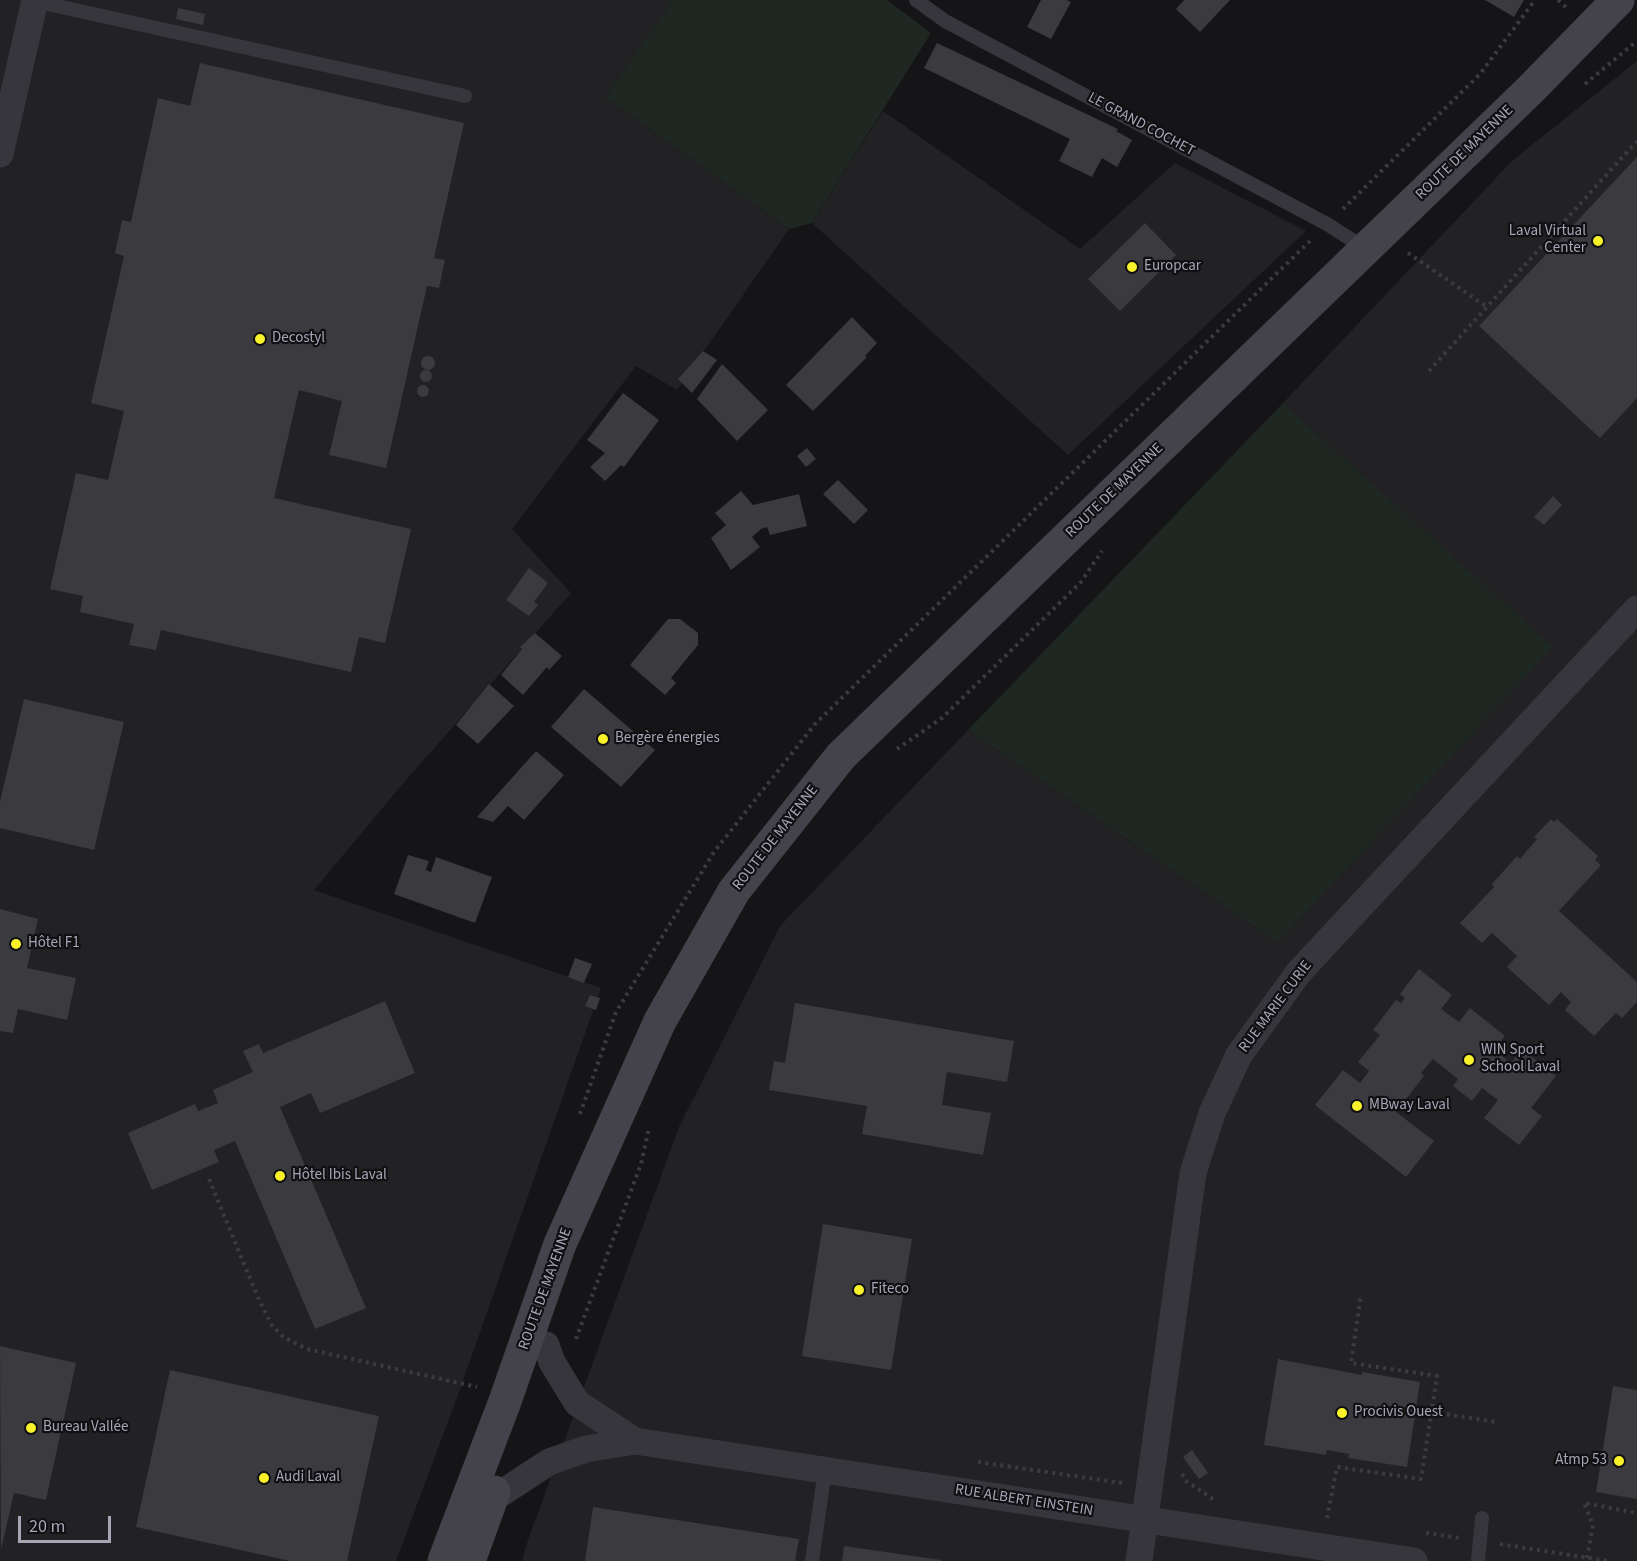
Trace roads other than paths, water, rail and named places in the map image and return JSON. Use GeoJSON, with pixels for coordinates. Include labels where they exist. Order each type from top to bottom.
{"type":"FeatureCollection","features":[{"type":"Feature","properties":{"kind":"main road","name":"ROUTE DE MAYENNE"},"geometry":{"type":"LineString","coordinates":[[444,1561],[504,1404],[561,1244],[660,1021],[734,891],[841,756],[1531,89],[1618,0]]}},
{"type":"Feature","properties":{"kind":"main road","name":"ROUTE DE MAYENNE"},"geometry":{"type":"LineString","coordinates":[[469,1561],[491,1500],[560,1344],[660,1021]]}},
{"type":"Feature","properties":{"kind":"street"},"geometry":{"type":"LineString","coordinates":[[0,154],[35,0]]}},
{"type":"Feature","properties":{"kind":"street","name":"RUE MARIE CURIE"},"geometry":{"type":"LineString","coordinates":[[1139,1561],[1193,1173],[1212,1113],[1239,1055],[1299,972],[1637,609]]}},
{"type":"Feature","properties":{"kind":"street","name":"RUE ALBERT EINSTEIN"},"geometry":{"type":"LineString","coordinates":[[560,1344],[552,1362],[577,1402],[635,1441]]}},
{"type":"Feature","properties":{"kind":"street","name":"RUE ALBERT EINSTEIN"},"geometry":{"type":"LineString","coordinates":[[491,1500],[549,1462],[586,1449],[635,1441],[1414,1561]]}},
{"type":"Feature","properties":{"kind":"lane"},"geometry":{"type":"LineString","coordinates":[[35,0],[465,96]]}},
{"type":"Feature","properties":{"kind":"lane","name":"LE GRAND COCHET"},"geometry":{"type":"LineString","coordinates":[[916,0],[945,21],[1327,224],[1366,249]]}},
{"type":"Feature","properties":{"kind":"lane"},"geometry":{"type":"LineString","coordinates":[[812,1561],[825,1470]]}},
{"type":"Feature","properties":{"kind":"lane"},"geometry":{"type":"LineString","coordinates":[[1478,1561],[1482,1518]]}},
{"type":"Feature","properties":{"kind":"place","name":"Laval Virtual Center"},"geometry":{"type":"Point","coordinates":[1598,241]}},
{"type":"Feature","properties":{"kind":"place","name":"Europcar"},"geometry":{"type":"Point","coordinates":[1132,267]}},
{"type":"Feature","properties":{"kind":"place","name":"Decostyl"},"geometry":{"type":"Point","coordinates":[260,339]}},
{"type":"Feature","properties":{"kind":"place","name":"Bergère énergies"},"geometry":{"type":"Point","coordinates":[603,739]}},
{"type":"Feature","properties":{"kind":"place","name":"Hôtel F1"},"geometry":{"type":"Point","coordinates":[16,944]}},
{"type":"Feature","properties":{"kind":"place","name":"WIN Sport School Laval"},"geometry":{"type":"Point","coordinates":[1469,1060]}},
{"type":"Feature","properties":{"kind":"place","name":"MBway Laval"},"geometry":{"type":"Point","coordinates":[1357,1106]}},
{"type":"Feature","properties":{"kind":"place","name":"Hôtel Ibis Laval"},"geometry":{"type":"Point","coordinates":[280,1176]}},
{"type":"Feature","properties":{"kind":"place","name":"Fiteco"},"geometry":{"type":"Point","coordinates":[859,1290]}},
{"type":"Feature","properties":{"kind":"place","name":"Procivis Ouest"},"geometry":{"type":"Point","coordinates":[1342,1413]}},
{"type":"Feature","properties":{"kind":"place","name":"Bureau Vallée"},"geometry":{"type":"Point","coordinates":[31,1428]}},
{"type":"Feature","properties":{"kind":"place","name":"Atmp 53"},"geometry":{"type":"Point","coordinates":[1619,1461]}},
{"type":"Feature","properties":{"kind":"place","name":"Audi Laval"},"geometry":{"type":"Point","coordinates":[264,1478]}}]}
